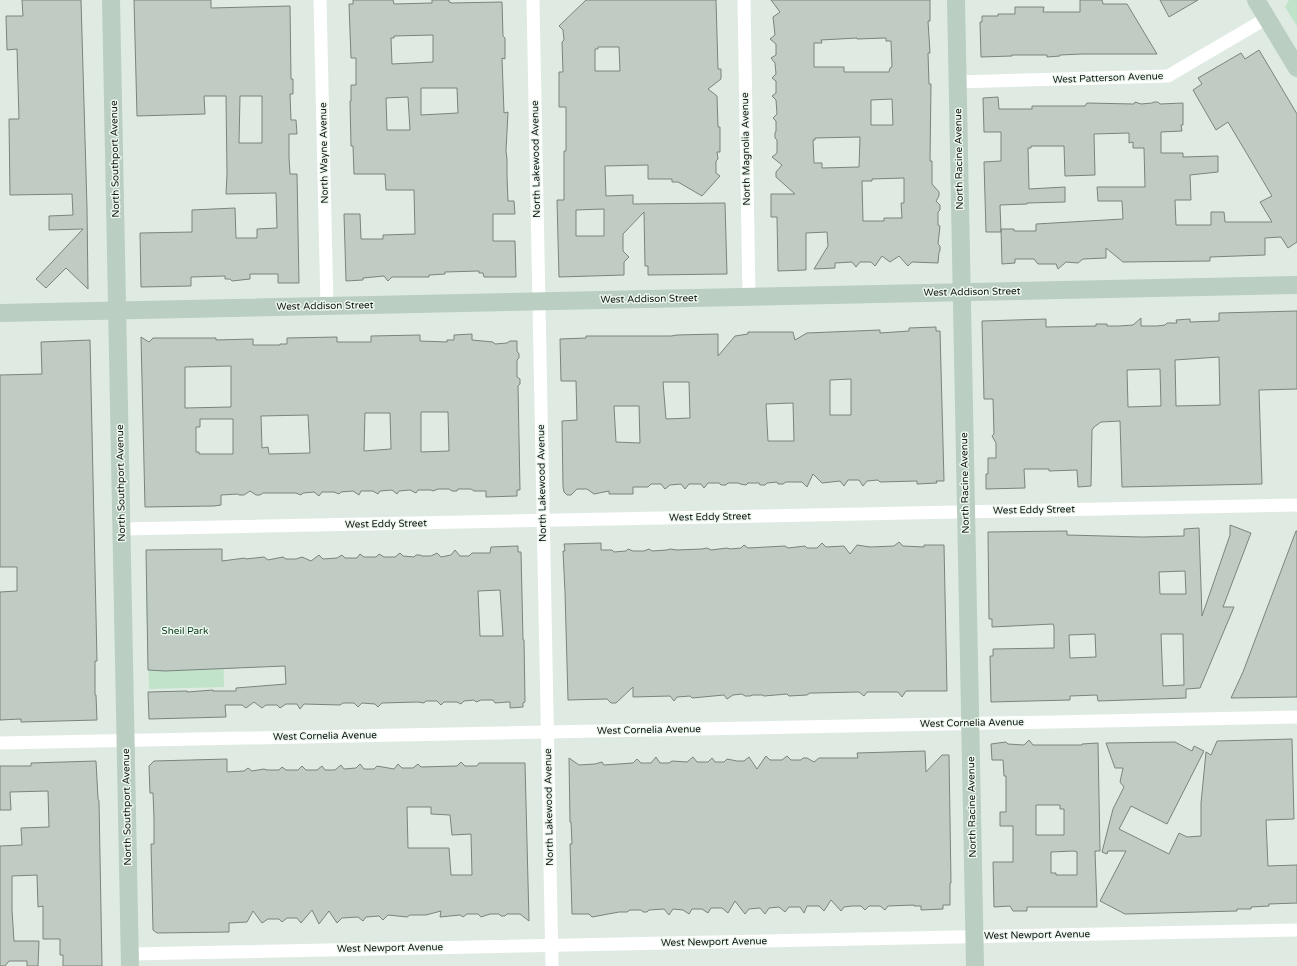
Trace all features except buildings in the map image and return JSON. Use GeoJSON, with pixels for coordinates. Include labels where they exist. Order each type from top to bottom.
{"type":"FeatureCollection","features":[{"type":"Feature","properties":{"kind":"street","name":"North Southport Avenue"},"geometry":{"type":"LineString","coordinates":[[111,0],[130,960]]}},
{"type":"Feature","properties":{"kind":"street","name":"North Wayne Avenue"},"geometry":{"type":"LineString","coordinates":[[320,0],[327,306]]}},
{"type":"Feature","properties":{"kind":"street","name":"North Lakewood Avenue"},"geometry":{"type":"LineString","coordinates":[[533,0],[552,966]]}},
{"type":"Feature","properties":{"kind":"street","name":"North Magnolia Avenue"},"geometry":{"type":"LineString","coordinates":[[744,0],[749,297]]}},
{"type":"Feature","properties":{"kind":"street","name":"North Racine Avenue"},"geometry":{"type":"LineString","coordinates":[[956,0],[975,966]]}},
{"type":"Feature","properties":{"kind":"street"},"geometry":{"type":"LineString","coordinates":[[1256,0],[1297,68]]}},
{"type":"Feature","properties":{"kind":"street","name":"West Patterson Avenue"},"geometry":{"type":"LineString","coordinates":[[957,82],[1168,76],[1267,18]]}},
{"type":"Feature","properties":{"kind":"street","name":"West Addison Street"},"geometry":{"type":"LineString","coordinates":[[0,313],[1297,285]]}},
{"type":"Feature","properties":{"kind":"street","name":"West Eddy Street"},"geometry":{"type":"LineString","coordinates":[[122,529],[1297,505]]}},
{"type":"Feature","properties":{"kind":"street","name":"West Cornelia Avenue"},"geometry":{"type":"LineString","coordinates":[[0,743],[1297,717]]}},
{"type":"Feature","properties":{"kind":"street","name":"West Newport Avenue"},"geometry":{"type":"LineString","coordinates":[[130,960],[551,945],[1297,930]]}},
{"type":"Feature","properties":{"kind":"green space"},"geometry":{"type":"Polygon","coordinates":[[[1289,0],[1297,0],[1297,26],[1285,7],[1289,0]]]}},
{"type":"Feature","properties":{"kind":"green space","name":"Sheil Park"},"geometry":{"type":"Polygon","coordinates":[[[222,592],[224,687],[149,689],[146,594],[222,592]]]}}]}
